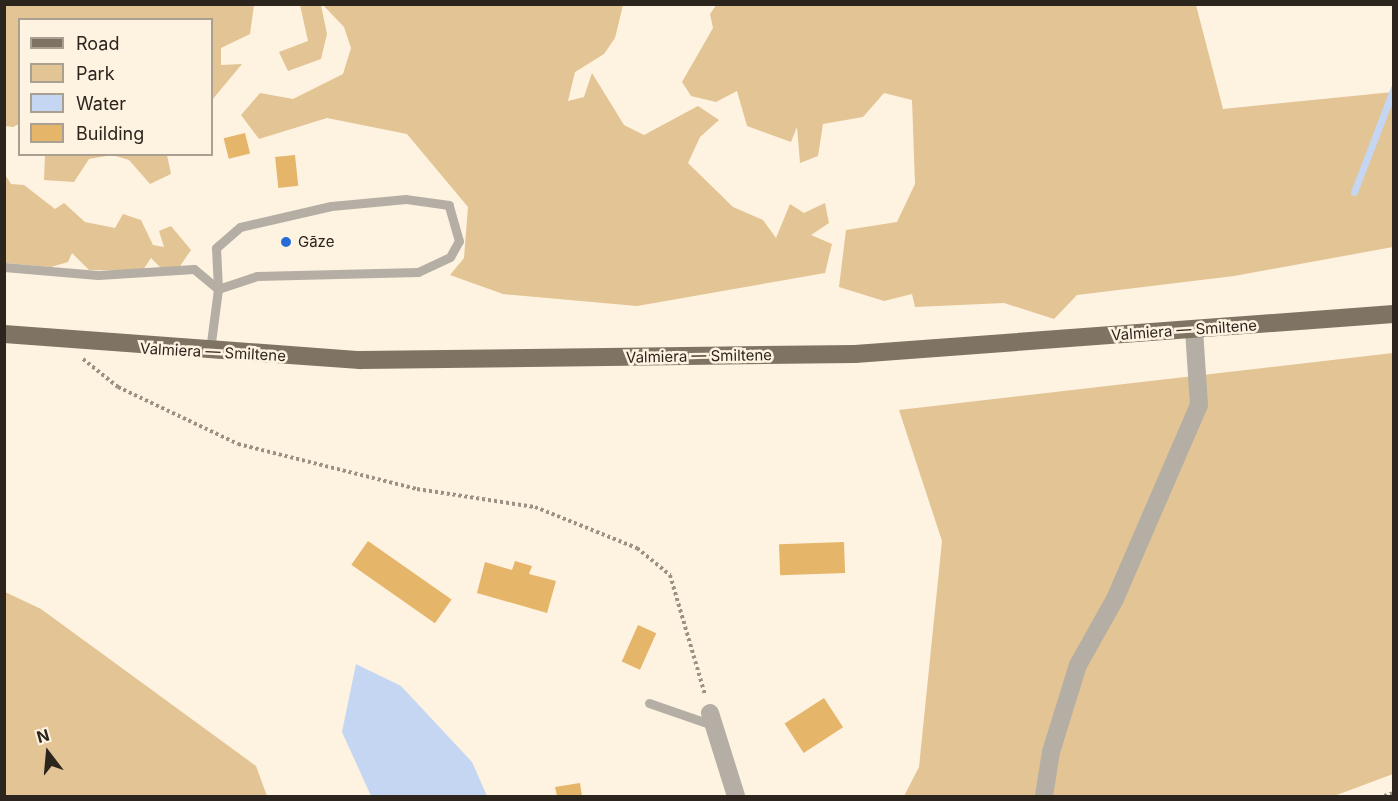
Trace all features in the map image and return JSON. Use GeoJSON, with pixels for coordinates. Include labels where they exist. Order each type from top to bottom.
{"type":"FeatureCollection","features":[{"type":"Feature","properties":{"kind":"main road","name":"Valmiera — Smiltene"},"geometry":{"type":"LineString","coordinates":[[4,334],[71,343],[209,353],[360,360],[855,354],[1394,314]]}},
{"type":"Feature","properties":{"kind":"street"},"geometry":{"type":"LineString","coordinates":[[1044,796],[1051,752],[1078,665],[1120,588],[1199,405],[1194,329]]}},
{"type":"Feature","properties":{"kind":"street"},"geometry":{"type":"LineString","coordinates":[[712,719],[736,796]]}},
{"type":"Feature","properties":{"kind":"lane"},"geometry":{"type":"LineString","coordinates":[[209,353],[218,289],[216,248],[240,227],[331,206],[406,199],[449,205],[459,241],[450,257],[418,272],[257,276],[218,289]]}},
{"type":"Feature","properties":{"kind":"lane"},"geometry":{"type":"LineString","coordinates":[[4,267],[98,275],[194,269],[218,289]]}},
{"type":"Feature","properties":{"kind":"lane"},"geometry":{"type":"LineString","coordinates":[[649,703],[712,719]]}},
{"type":"Feature","properties":{"kind":"path"},"geometry":{"type":"LineString","coordinates":[[71,343],[90,367],[118,387],[238,444],[417,489],[535,507],[637,548],[670,575],[712,719]]}},
{"type":"Feature","properties":{"kind":"path"},"geometry":{"type":"LineString","coordinates":[[1384,796],[1394,793]]}},
{"type":"Feature","properties":{"kind":"green space"},"geometry":{"type":"Polygon","coordinates":[[[5,4],[254,4],[250,34],[221,48],[221,65],[242,64],[213,99],[213,18],[18,18],[18,124],[13,127],[5,126],[5,4]]]}},
{"type":"Feature","properties":{"kind":"green space"},"geometry":{"type":"Polygon","coordinates":[[[717,4],[1196,5],[1223,109],[1393,92],[1393,247],[1234,276],[1077,295],[1054,319],[1004,303],[915,307],[912,294],[884,301],[839,287],[846,230],[897,222],[915,184],[912,100],[884,93],[863,117],[823,124],[818,156],[800,163],[797,127],[791,142],[747,126],[737,91],[716,102],[691,96],[682,82],[713,28],[710,14],[717,4]]]}},
{"type":"Feature","properties":{"kind":"green space"},"geometry":{"type":"Polygon","coordinates":[[[300,5],[321,5],[327,34],[321,59],[288,71],[279,52],[308,41],[300,5]]]}},
{"type":"Feature","properties":{"kind":"green space"},"geometry":{"type":"Polygon","coordinates":[[[323,5],[623,5],[615,38],[604,54],[575,72],[568,101],[584,97],[592,73],[624,125],[644,135],[698,106],[719,120],[700,137],[688,163],[733,207],[763,220],[776,238],[790,204],[804,213],[825,203],[829,223],[811,235],[832,244],[825,273],[637,306],[503,294],[450,275],[464,258],[468,207],[407,134],[327,118],[259,139],[241,115],[260,93],[293,99],[343,74],[351,48],[344,27],[323,5]]]}},
{"type":"Feature","properties":{"kind":"green space"},"geometry":{"type":"Polygon","coordinates":[[[45,156],[106,156],[89,159],[74,182],[44,180],[45,156]]]}},
{"type":"Feature","properties":{"kind":"green space"},"geometry":{"type":"Polygon","coordinates":[[[115,156],[167,156],[171,174],[150,184],[129,160],[115,156]]]}},
{"type":"Feature","properties":{"kind":"green space"},"geometry":{"type":"Polygon","coordinates":[[[4,173],[11,184],[24,185],[55,209],[64,203],[85,222],[115,228],[123,214],[141,220],[153,245],[164,247],[159,231],[171,226],[191,250],[180,266],[163,270],[151,258],[143,270],[89,270],[72,253],[68,262],[51,267],[5,263],[4,173]]]}},
{"type":"Feature","properties":{"kind":"green space"},"geometry":{"type":"Polygon","coordinates":[[[1393,353],[1393,774],[1334,796],[904,796],[919,767],[942,541],[899,410],[1393,353]]]}},
{"type":"Feature","properties":{"kind":"green space"},"geometry":{"type":"Polygon","coordinates":[[[5,592],[41,609],[256,766],[267,796],[5,796],[5,592]]]}},
{"type":"Feature","properties":{"kind":"water"},"geometry":{"type":"Polygon","coordinates":[[[356,664],[401,686],[472,762],[487,796],[371,796],[342,732],[356,664]]]}},
{"type":"Feature","properties":{"kind":"building"},"geometry":{"type":"Polygon","coordinates":[[[245,133],[250,153],[229,159],[224,138],[245,133]]]}},
{"type":"Feature","properties":{"kind":"building"},"geometry":{"type":"Polygon","coordinates":[[[295,155],[298,186],[278,188],[275,157],[295,155]]]}},
{"type":"Feature","properties":{"kind":"building"},"geometry":{"type":"Polygon","coordinates":[[[368,541],[452,600],[435,623],[351,565],[368,541]]]}},
{"type":"Feature","properties":{"kind":"building"},"geometry":{"type":"Polygon","coordinates":[[[844,542],[845,573],[780,575],[779,544],[844,542]]]}},
{"type":"Feature","properties":{"kind":"building"},"geometry":{"type":"Polygon","coordinates":[[[515,561],[532,566],[529,574],[556,581],[547,613],[477,593],[485,562],[512,570],[515,561]]]}},
{"type":"Feature","properties":{"kind":"building"},"geometry":{"type":"Polygon","coordinates":[[[638,625],[656,633],[640,670],[622,662],[638,625]]]}},
{"type":"Feature","properties":{"kind":"building"},"geometry":{"type":"Polygon","coordinates":[[[824,698],[843,727],[804,753],[785,724],[824,698]]]}},
{"type":"Feature","properties":{"kind":"building"},"geometry":{"type":"Polygon","coordinates":[[[580,783],[582,796],[557,796],[555,787],[580,783]]]}},
{"type":"Feature","properties":{"kind":"waterway"},"geometry":{"type":"LineString","coordinates":[[1354,192],[1394,88]]}},
{"type":"Feature","properties":{"kind":"place","name":"Gāze"},"geometry":{"type":"Point","coordinates":[286,242]}}]}
